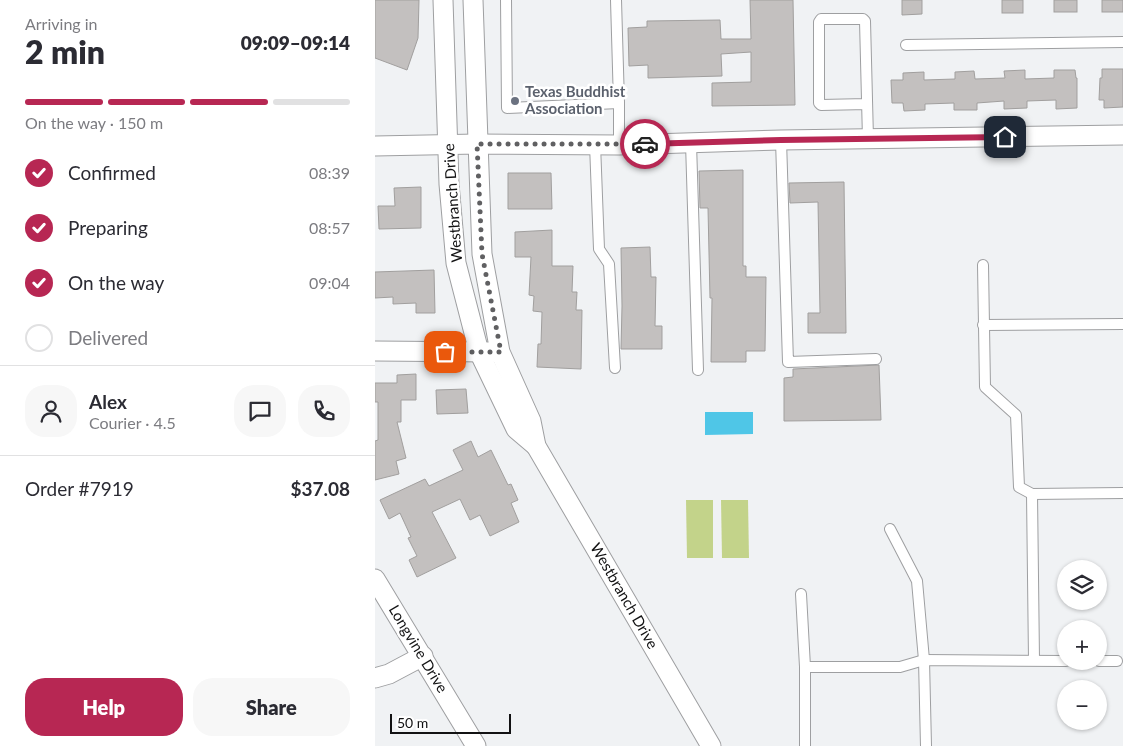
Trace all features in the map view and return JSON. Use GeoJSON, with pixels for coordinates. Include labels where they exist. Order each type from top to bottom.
{"type":"FeatureCollection","features":[{"type":"Feature","properties":{"kind":"street","name":"Westbranch Drive"},"geometry":{"type":"LineString","coordinates":[[443,0],[449,184],[456,263],[479,352],[516,429],[536,446]]}},
{"type":"Feature","properties":{"kind":"street","name":"Westbranch Drive"},"geometry":{"type":"LineString","coordinates":[[473,0],[482,254],[501,352],[531,421],[536,446],[711,746]]}},
{"type":"Feature","properties":{"kind":"street"},"geometry":{"type":"LineString","coordinates":[[375,146],[477,144],[619,145],[781,140],[1123,135]]}},
{"type":"Feature","properties":{"kind":"street"},"geometry":{"type":"LineString","coordinates":[[375,351],[501,352]]}},
{"type":"Feature","properties":{"kind":"street","name":"Longvine Drive"},"geometry":{"type":"LineString","coordinates":[[375,579],[476,746]]}},
{"type":"Feature","properties":{"kind":"street"},"geometry":{"type":"LineString","coordinates":[[375,678],[389,674],[423,656]]}},
{"type":"Feature","properties":{"kind":"lane"},"geometry":{"type":"LineString","coordinates":[[506,0],[507,108],[619,103]]}},
{"type":"Feature","properties":{"kind":"lane"},"geometry":{"type":"LineString","coordinates":[[616,0],[619,145]]}},
{"type":"Feature","properties":{"kind":"lane"},"geometry":{"type":"LineString","coordinates":[[867,104],[821,105],[819,103],[819,22],[821,19],[863,19],[865,21],[867,104],[867,139]]}},
{"type":"Feature","properties":{"kind":"lane"},"geometry":{"type":"LineString","coordinates":[[906,45],[1123,42]]}},
{"type":"Feature","properties":{"kind":"lane"},"geometry":{"type":"LineString","coordinates":[[781,140],[788,362],[876,359]]}},
{"type":"Feature","properties":{"kind":"lane"},"geometry":{"type":"LineString","coordinates":[[691,143],[698,370]]}},
{"type":"Feature","properties":{"kind":"lane"},"geometry":{"type":"LineString","coordinates":[[595,144],[599,249],[609,264],[615,368]]}},
{"type":"Feature","properties":{"kind":"lane"},"geometry":{"type":"LineString","coordinates":[[983,265],[985,388],[1016,415],[1019,487],[1032,494],[1123,493]]}},
{"type":"Feature","properties":{"kind":"lane"},"geometry":{"type":"LineString","coordinates":[[983,324],[1123,324]]}},
{"type":"Feature","properties":{"kind":"lane"},"geometry":{"type":"LineString","coordinates":[[1032,494],[1034,660]]}},
{"type":"Feature","properties":{"kind":"lane"},"geometry":{"type":"LineString","coordinates":[[889,529],[917,581],[924,660],[926,746]]}},
{"type":"Feature","properties":{"kind":"lane"},"geometry":{"type":"LineString","coordinates":[[801,594],[805,667],[805,746]]}},
{"type":"Feature","properties":{"kind":"lane"},"geometry":{"type":"LineString","coordinates":[[805,667],[900,666],[924,660],[1057,661]]}},
{"type":"Feature","properties":{"kind":"lane"},"geometry":{"type":"LineString","coordinates":[[1107,661],[1117,661]]}},
{"type":"Feature","properties":{"kind":"green space"},"geometry":{"type":"Polygon","coordinates":[[[686,500],[713,500],[713,558],[687,558],[686,500]]]}},
{"type":"Feature","properties":{"kind":"green space"},"geometry":{"type":"Polygon","coordinates":[[[721,500],[748,500],[749,558],[722,558],[721,500]]]}},
{"type":"Feature","properties":{"kind":"water"},"geometry":{"type":"Polygon","coordinates":[[[705,412],[753,412],[753,434],[705,435],[705,412]]]}},
{"type":"Feature","properties":{"kind":"building"},"geometry":{"type":"Polygon","coordinates":[[[375,0],[419,0],[418,38],[407,70],[375,58],[375,0]]]}},
{"type":"Feature","properties":{"kind":"building"},"geometry":{"type":"Polygon","coordinates":[[[750,0],[793,0],[795,105],[712,106],[712,83],[751,82],[751,52],[721,54],[722,76],[648,78],[648,65],[629,66],[628,28],[647,27],[647,21],[720,20],[721,39],[751,39],[750,0]]]}},
{"type":"Feature","properties":{"kind":"building"},"geometry":{"type":"Polygon","coordinates":[[[902,0],[922,0],[922,14],[902,15],[902,0]]]}},
{"type":"Feature","properties":{"kind":"building"},"geometry":{"type":"Polygon","coordinates":[[[1002,0],[1023,0],[1023,13],[1002,13],[1002,0]]]}},
{"type":"Feature","properties":{"kind":"building"},"geometry":{"type":"Polygon","coordinates":[[[1054,0],[1077,0],[1077,12],[1054,12],[1054,0]]]}},
{"type":"Feature","properties":{"kind":"building"},"geometry":{"type":"Polygon","coordinates":[[[1102,0],[1123,0],[1123,12],[1102,12],[1102,0]]]}},
{"type":"Feature","properties":{"kind":"building"},"geometry":{"type":"Polygon","coordinates":[[[1102,69],[1123,69],[1123,107],[1104,108],[1104,100],[1099,100],[1102,69]]]}},
{"type":"Feature","properties":{"kind":"building"},"geometry":{"type":"Polygon","coordinates":[[[1025,70],[1025,79],[1054,78],[1054,70],[1075,70],[1077,78],[1077,108],[1056,109],[1056,100],[1027,101],[1027,108],[1004,109],[1004,101],[977,103],[977,110],[954,110],[954,103],[925,104],[925,110],[904,111],[903,103],[892,103],[891,80],[903,80],[903,73],[924,72],[924,80],[955,79],[955,72],[974,71],[975,79],[1005,78],[1004,71],[1025,70]]]}},
{"type":"Feature","properties":{"kind":"building"},"geometry":{"type":"Polygon","coordinates":[[[743,170],[743,266],[746,266],[746,277],[766,277],[765,351],[746,351],[746,362],[711,362],[712,298],[710,298],[708,208],[700,208],[699,171],[743,170]]]}},
{"type":"Feature","properties":{"kind":"building"},"geometry":{"type":"Polygon","coordinates":[[[508,173],[551,173],[552,209],[508,209],[508,173]]]}},
{"type":"Feature","properties":{"kind":"building"},"geometry":{"type":"Polygon","coordinates":[[[844,182],[846,333],[808,333],[808,313],[820,313],[818,202],[790,203],[789,183],[844,182]]]}},
{"type":"Feature","properties":{"kind":"building"},"geometry":{"type":"Polygon","coordinates":[[[421,187],[421,228],[379,229],[378,206],[395,206],[394,188],[421,187]]]}},
{"type":"Feature","properties":{"kind":"building"},"geometry":{"type":"Polygon","coordinates":[[[552,230],[552,266],[573,266],[572,292],[577,292],[576,310],[582,310],[581,369],[537,367],[538,344],[541,344],[542,312],[533,311],[534,296],[529,295],[531,257],[515,257],[515,232],[552,230]]]}},
{"type":"Feature","properties":{"kind":"building"},"geometry":{"type":"Polygon","coordinates":[[[650,247],[651,277],[656,277],[655,326],[662,326],[662,349],[621,349],[621,248],[650,247]]]}},
{"type":"Feature","properties":{"kind":"building"},"geometry":{"type":"Polygon","coordinates":[[[434,270],[435,313],[416,313],[416,303],[393,304],[393,297],[375,298],[375,272],[434,270]]]}},
{"type":"Feature","properties":{"kind":"building"},"geometry":{"type":"Polygon","coordinates":[[[879,365],[881,420],[784,421],[784,378],[793,377],[793,369],[879,365]]]}},
{"type":"Feature","properties":{"kind":"building"},"geometry":{"type":"Polygon","coordinates":[[[416,374],[416,400],[401,400],[401,422],[397,422],[406,458],[396,461],[399,474],[375,480],[378,402],[375,402],[375,383],[397,383],[397,375],[416,374]]]}},
{"type":"Feature","properties":{"kind":"building"},"geometry":{"type":"Polygon","coordinates":[[[466,389],[468,413],[437,414],[436,390],[466,389]]]}},
{"type":"Feature","properties":{"kind":"building"},"geometry":{"type":"Polygon","coordinates":[[[471,441],[478,457],[491,450],[508,485],[511,484],[518,500],[511,503],[519,522],[490,536],[480,515],[470,520],[460,499],[432,512],[456,558],[417,577],[409,560],[417,556],[408,538],[411,537],[400,513],[389,519],[380,500],[425,479],[429,486],[463,470],[453,450],[471,441]]]}},
{"type":"Feature","properties":{"kind":"way so far"},"geometry":{"type":"LineString","coordinates":[[445,352],[501,352],[482,254],[477,144],[645,144]]}},
{"type":"Feature","properties":{"kind":"place","name":"Texas Buddhist Association"},"geometry":{"type":"Point","coordinates":[515,101]}},
{"type":"Feature","properties":{"kind":"route"},"geometry":{"type":"LineString","coordinates":[[645,144],[1005,137]]}}]}
